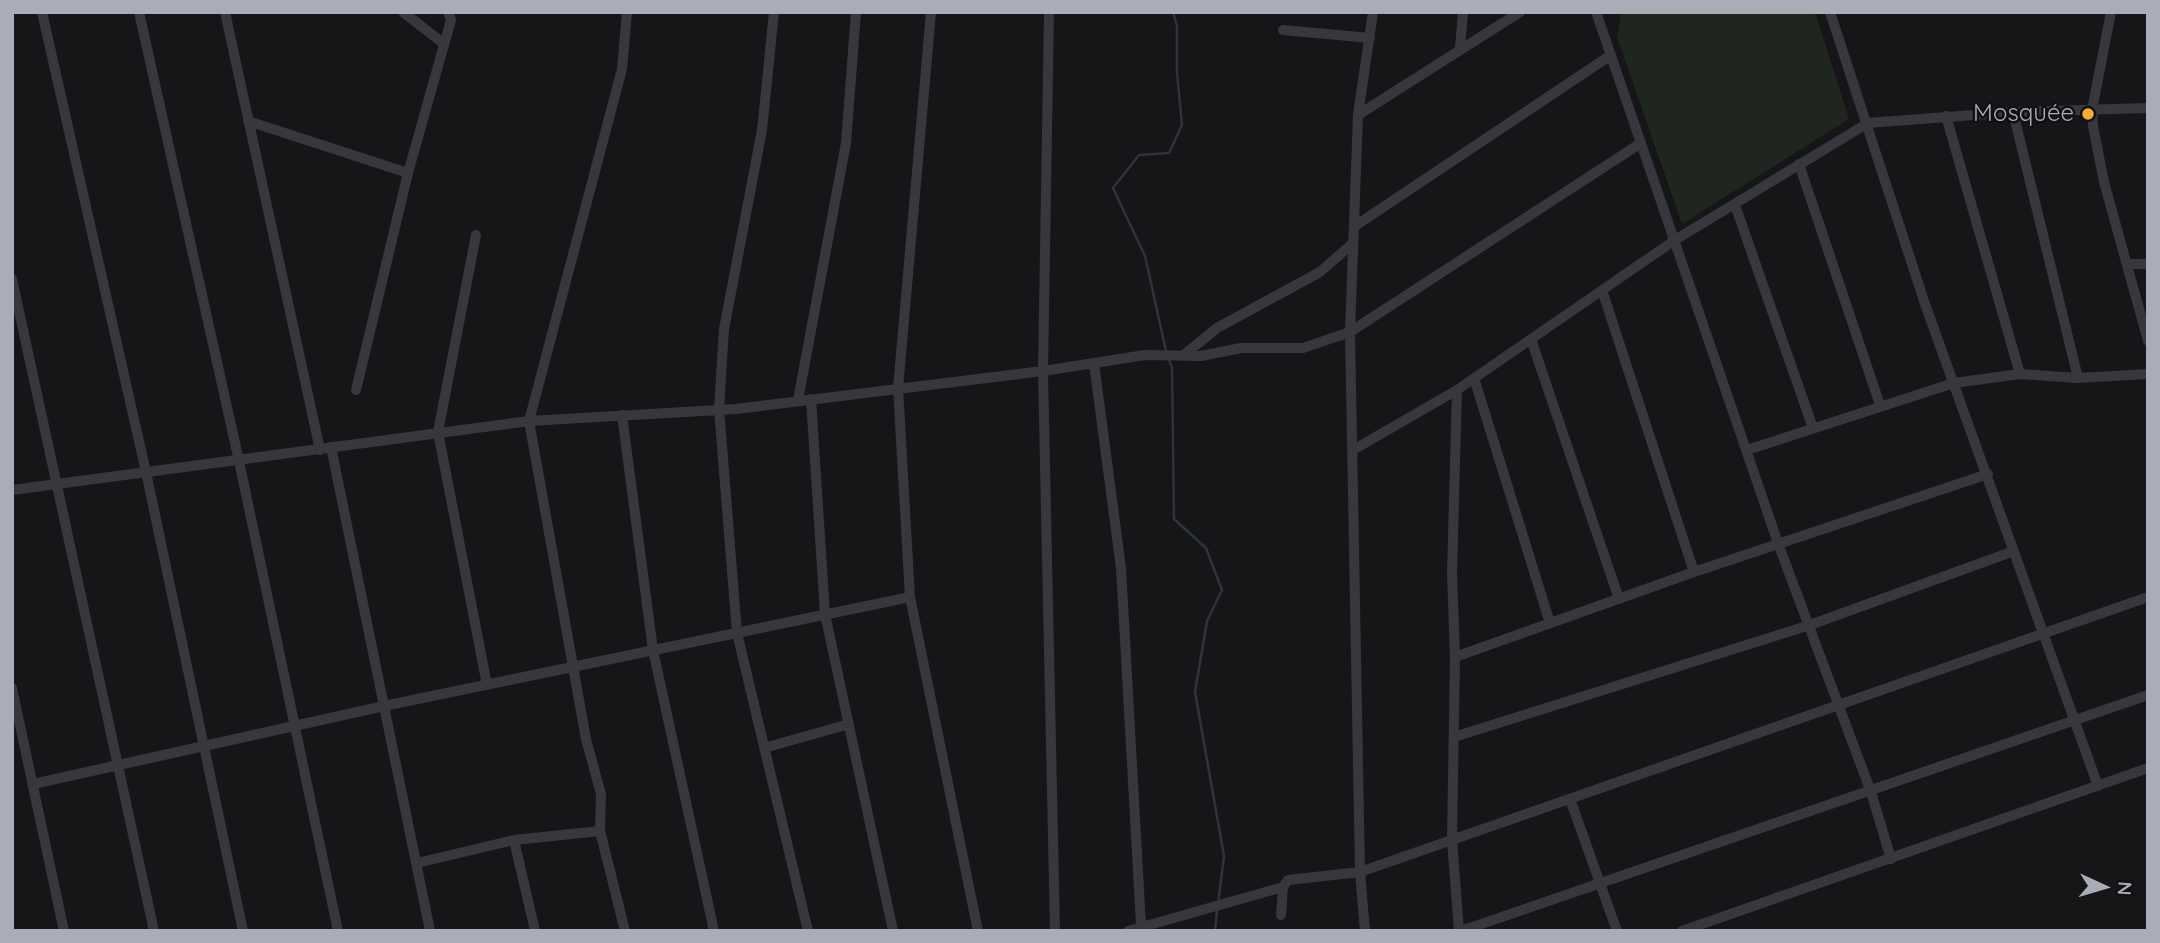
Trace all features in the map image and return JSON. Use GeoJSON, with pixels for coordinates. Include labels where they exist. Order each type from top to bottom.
{"type":"FeatureCollection","features":[{"type":"Feature","properties":{"kind":"street"},"geometry":{"type":"LineString","coordinates":[[42,12],[146,472],[243,931]]}},
{"type":"Feature","properties":{"kind":"street"},"geometry":{"type":"LineString","coordinates":[[139,12],[239,461],[338,931]]}},
{"type":"Feature","properties":{"kind":"street"},"geometry":{"type":"LineString","coordinates":[[225,12],[320,450]]}},
{"type":"Feature","properties":{"kind":"street"},"geometry":{"type":"LineString","coordinates":[[403,12],[444,44]]}},
{"type":"Feature","properties":{"kind":"street"},"geometry":{"type":"LineString","coordinates":[[356,390],[408,173],[451,20],[448,12]]}},
{"type":"Feature","properties":{"kind":"street"},"geometry":{"type":"LineString","coordinates":[[625,931],[600,831],[601,794],[586,739],[572,667],[529,421],[622,69],[626,12]]}},
{"type":"Feature","properties":{"kind":"street"},"geometry":{"type":"LineString","coordinates":[[774,12],[762,130],[724,328],[719,409],[737,633],[808,931]]}},
{"type":"Feature","properties":{"kind":"street"},"geometry":{"type":"LineString","coordinates":[[798,400],[846,143],[856,12]]}},
{"type":"Feature","properties":{"kind":"street"},"geometry":{"type":"LineString","coordinates":[[931,12],[898,388],[910,597],[978,931]]}},
{"type":"Feature","properties":{"kind":"street"},"geometry":{"type":"LineString","coordinates":[[1049,12],[1043,371],[1055,931]]}},
{"type":"Feature","properties":{"kind":"street"},"geometry":{"type":"LineString","coordinates":[[1365,931],[1360,872],[1350,332],[1358,116],[1373,12]]}},
{"type":"Feature","properties":{"kind":"street"},"geometry":{"type":"LineString","coordinates":[[1460,48],[1463,12]]}},
{"type":"Feature","properties":{"kind":"street"},"geometry":{"type":"LineString","coordinates":[[1358,116],[1460,48],[1520,12]]}},
{"type":"Feature","properties":{"kind":"street"},"geometry":{"type":"LineString","coordinates":[[1596,12],[1779,545],[1871,792],[1891,859]]}},
{"type":"Feature","properties":{"kind":"street"},"geometry":{"type":"LineString","coordinates":[[1830,12],[1925,304],[2098,786]]}},
{"type":"Feature","properties":{"kind":"street"},"geometry":{"type":"LineString","coordinates":[[2111,12],[2092,110],[2104,183],[2129,264],[2148,341]]}},
{"type":"Feature","properties":{"kind":"street"},"geometry":{"type":"LineString","coordinates":[[1283,30],[1370,38]]}},
{"type":"Feature","properties":{"kind":"street"},"geometry":{"type":"LineString","coordinates":[[1354,226],[1611,55]]}},
{"type":"Feature","properties":{"kind":"street"},"geometry":{"type":"LineString","coordinates":[[1353,450],[1457,390],[1675,240],[1868,123],[2013,112],[2148,108]]}},
{"type":"Feature","properties":{"kind":"street"},"geometry":{"type":"LineString","coordinates":[[2013,112],[2078,378]]}},
{"type":"Feature","properties":{"kind":"street"},"geometry":{"type":"LineString","coordinates":[[1946,116],[2020,374]]}},
{"type":"Feature","properties":{"kind":"street"},"geometry":{"type":"LineString","coordinates":[[248,121],[408,173]]}},
{"type":"Feature","properties":{"kind":"street"},"geometry":{"type":"LineString","coordinates":[[12,490],[529,421],[719,409],[1043,371],[1145,355],[1201,356],[1241,348],[1303,348],[1350,332],[1641,143]]}},
{"type":"Feature","properties":{"kind":"street"},"geometry":{"type":"LineString","coordinates":[[1799,164],[1880,405]]}},
{"type":"Feature","properties":{"kind":"street"},"geometry":{"type":"LineString","coordinates":[[1735,205],[1813,428]]}},
{"type":"Feature","properties":{"kind":"street"},"geometry":{"type":"LineString","coordinates":[[477,235],[438,432],[487,685]]}},
{"type":"Feature","properties":{"kind":"street"},"geometry":{"type":"LineString","coordinates":[[1185,354],[1217,328],[1320,272],[1353,243]]}},
{"type":"Feature","properties":{"kind":"street"},"geometry":{"type":"LineString","coordinates":[[2129,264],[2148,264]]}},
{"type":"Feature","properties":{"kind":"street"},"geometry":{"type":"LineString","coordinates":[[12,279],[154,931]]}},
{"type":"Feature","properties":{"kind":"street"},"geometry":{"type":"LineString","coordinates":[[1602,290],[1694,572]]}},
{"type":"Feature","properties":{"kind":"street"},"geometry":{"type":"LineString","coordinates":[[1531,340],[1619,599]]}},
{"type":"Feature","properties":{"kind":"street"},"geometry":{"type":"LineString","coordinates":[[1094,363],[1121,568],[1141,925]]}},
{"type":"Feature","properties":{"kind":"street"},"geometry":{"type":"LineString","coordinates":[[1747,450],[1954,383],[2020,374],[2078,378],[2148,374]]}},
{"type":"Feature","properties":{"kind":"street"},"geometry":{"type":"LineString","coordinates":[[1474,378],[1550,623]]}},
{"type":"Feature","properties":{"kind":"street"},"geometry":{"type":"LineString","coordinates":[[1457,390],[1452,573],[1455,657],[1452,840],[1460,931],[2148,695]]}},
{"type":"Feature","properties":{"kind":"street"},"geometry":{"type":"LineString","coordinates":[[811,399],[825,614],[893,931]]}},
{"type":"Feature","properties":{"kind":"street"},"geometry":{"type":"LineString","coordinates":[[622,415],[653,650],[714,931]]}},
{"type":"Feature","properties":{"kind":"street"},"geometry":{"type":"LineString","coordinates":[[331,447],[430,931]]}},
{"type":"Feature","properties":{"kind":"street"},"geometry":{"type":"LineString","coordinates":[[1455,657],[1694,572],[1988,474]]}},
{"type":"Feature","properties":{"kind":"street"},"geometry":{"type":"LineString","coordinates":[[1454,737],[1811,625],[2014,551]]}},
{"type":"Feature","properties":{"kind":"street"},"geometry":{"type":"LineString","coordinates":[[33,784],[384,706],[910,597]]}},
{"type":"Feature","properties":{"kind":"street"},"geometry":{"type":"LineString","coordinates":[[1281,915],[1283,887],[1288,880],[1360,872],[2148,597]]}},
{"type":"Feature","properties":{"kind":"street"},"geometry":{"type":"LineString","coordinates":[[12,688],[64,931]]}},
{"type":"Feature","properties":{"kind":"street"},"geometry":{"type":"LineString","coordinates":[[764,748],[849,724]]}},
{"type":"Feature","properties":{"kind":"street"},"geometry":{"type":"LineString","coordinates":[[1682,931],[2148,768]]}},
{"type":"Feature","properties":{"kind":"street"},"geometry":{"type":"LineString","coordinates":[[1570,799],[1617,931]]}},
{"type":"Feature","properties":{"kind":"street"},"geometry":{"type":"LineString","coordinates":[[416,863],[514,840],[600,831]]}},
{"type":"Feature","properties":{"kind":"street"},"geometry":{"type":"LineString","coordinates":[[514,840],[535,931]]}},
{"type":"Feature","properties":{"kind":"street"},"geometry":{"type":"LineString","coordinates":[[1128,931],[1141,925],[1283,887]]}},
{"type":"Feature","properties":{"kind":"shaded area"},"geometry":{"type":"Polygon","coordinates":[[[1621,12],[1815,12],[1849,119],[1682,224],[1617,37],[1621,12]]]}},
{"type":"Feature","properties":{"kind":"waterway"},"geometry":{"type":"LineString","coordinates":[[1166,351],[1145,256],[1113,188],[1139,155],[1169,153],[1182,125],[1177,73],[1177,26],[1173,12]]}},
{"type":"Feature","properties":{"kind":"waterway"},"geometry":{"type":"LineString","coordinates":[[1168,358],[1172,367],[1174,519],[1206,548],[1222,590],[1207,621],[1195,692],[1224,856],[1218,904]]}},
{"type":"Feature","properties":{"kind":"waterway"},"geometry":{"type":"LineString","coordinates":[[1215,931],[1217,910]]}},
{"type":"Feature","properties":{"kind":"place","name":"Mosquée"},"geometry":{"type":"Point","coordinates":[2088,114]}}]}
